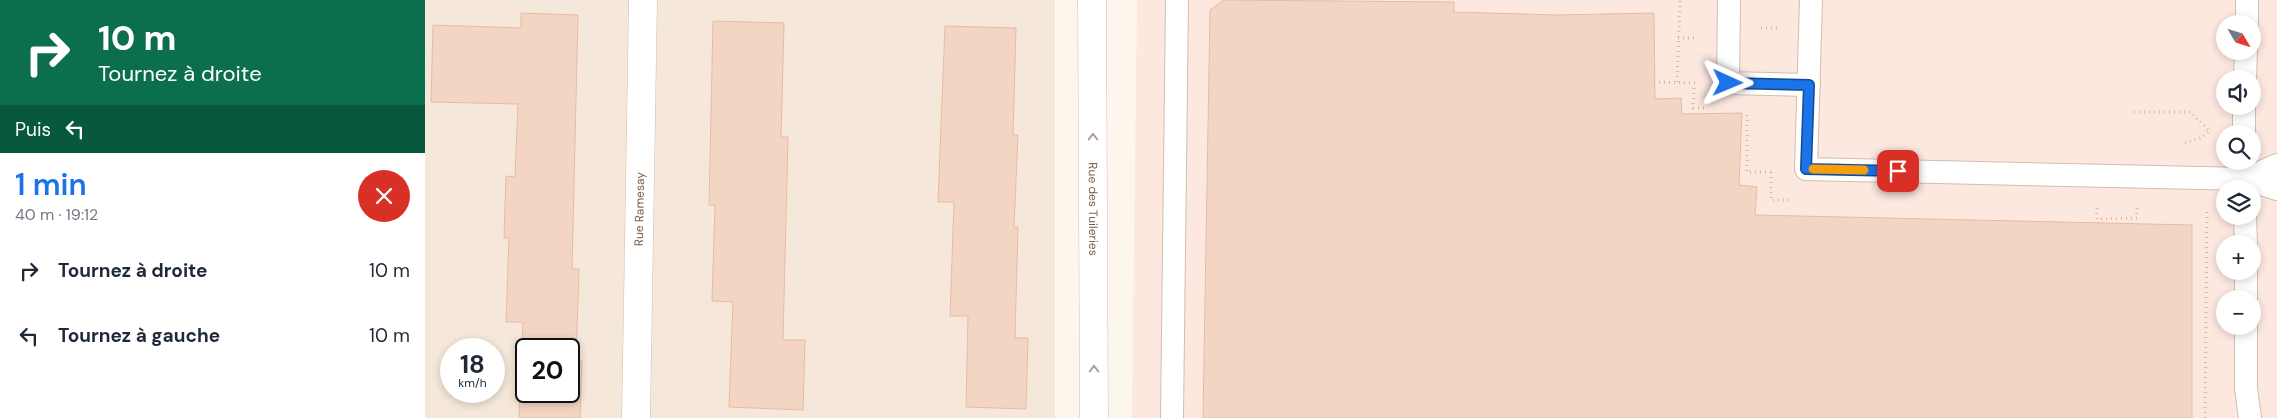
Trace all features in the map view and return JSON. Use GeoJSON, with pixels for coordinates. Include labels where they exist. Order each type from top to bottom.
{"type":"FeatureCollection","features":[{"type":"Feature","properties":{"kind":"street","name":"Rue Ramesay"},"geometry":{"type":"LineString","coordinates":[[636,418],[643,0]]}},
{"type":"Feature","properties":{"kind":"street","name":"Rue des Tuileries"},"geometry":{"type":"LineString","coordinates":[[1092,0],[1095,418]]}},
{"type":"Feature","properties":{"kind":"lane"},"geometry":{"type":"LineString","coordinates":[[1172,418],[1177,0]]}},
{"type":"Feature","properties":{"kind":"lane"},"geometry":{"type":"LineString","coordinates":[[1729,0],[1728,83],[1809,85]]}},
{"type":"Feature","properties":{"kind":"lane"},"geometry":{"type":"LineString","coordinates":[[1811,0],[1806,169],[2245,176],[2277,189]]}},
{"type":"Feature","properties":{"kind":"lane"},"geometry":{"type":"LineString","coordinates":[[2247,0],[2247,15]]}},
{"type":"Feature","properties":{"kind":"lane"},"geometry":{"type":"LineString","coordinates":[[2245,176],[2277,164]]}},
{"type":"Feature","properties":{"kind":"lane"},"geometry":{"type":"LineString","coordinates":[[2246,335],[2246,388],[2250,418]]}},
{"type":"Feature","properties":{"kind":"path"},"geometry":{"type":"LineString","coordinates":[[1677,82],[1680,0]]}},
{"type":"Feature","properties":{"kind":"path"},"geometry":{"type":"LineString","coordinates":[[1729,28],[1810,28]]}},
{"type":"Feature","properties":{"kind":"path"},"geometry":{"type":"LineString","coordinates":[[1678,38],[1706,38]]}},
{"type":"Feature","properties":{"kind":"path"},"geometry":{"type":"LineString","coordinates":[[1655,82],[1701,83]]}},
{"type":"Feature","properties":{"kind":"path"},"geometry":{"type":"LineString","coordinates":[[1695,83],[1693,108],[1712,108]]}},
{"type":"Feature","properties":{"kind":"path"},"geometry":{"type":"LineString","coordinates":[[1745,110],[1747,114],[1747,172]]}},
{"type":"Feature","properties":{"kind":"path"},"geometry":{"type":"LineString","coordinates":[[2134,112],[2190,112],[2210,131]]}},
{"type":"Feature","properties":{"kind":"path"},"geometry":{"type":"LineString","coordinates":[[2183,143],[2192,142],[2210,131],[2215,124]]}},
{"type":"Feature","properties":{"kind":"path"},"geometry":{"type":"LineString","coordinates":[[2205,418],[2207,210]]}},
{"type":"Feature","properties":{"kind":"shaded area"},"geometry":{"type":"Polygon","coordinates":[[[425,0],[1055,0],[1055,418],[425,418],[425,0]]]}},
{"type":"Feature","properties":{"kind":"shaded area"},"geometry":{"type":"Polygon","coordinates":[[[1137,0],[2277,0],[2277,418],[1132,418],[1137,0]]]}},
{"type":"Feature","properties":{"kind":"building"},"geometry":{"type":"Polygon","coordinates":[[[1224,0],[1454,2],[1454,12],[1557,15],[1654,13],[1655,99],[1681,98],[1682,114],[1742,113],[1739,185],[1757,187],[1755,215],[2192,225],[2192,418],[1203,418],[1210,10],[1224,0]]]}},
{"type":"Feature","properties":{"kind":"building"},"geometry":{"type":"Polygon","coordinates":[[[521,13],[578,15],[572,269],[579,269],[577,338],[522,338],[523,322],[506,322],[509,238],[504,238],[506,176],[515,177],[518,104],[431,102],[433,25],[521,28],[521,13]]]}},
{"type":"Feature","properties":{"kind":"building"},"geometry":{"type":"Polygon","coordinates":[[[713,21],[784,23],[781,137],[788,137],[783,340],[805,340],[803,410],[729,407],[733,302],[712,301],[715,205],[709,205],[713,21]]]}},
{"type":"Feature","properties":{"kind":"building"},"geometry":{"type":"Polygon","coordinates":[[[945,26],[1016,28],[1013,135],[1018,135],[1014,227],[1018,227],[1015,338],[1028,338],[1026,409],[966,407],[968,316],[950,316],[954,202],[938,202],[945,26]]]}},
{"type":"Feature","properties":{"kind":"building"},"geometry":{"type":"Polygon","coordinates":[[[580,361],[582,361],[580,418],[519,418],[520,403],[580,403],[580,361]]]}},
{"type":"Feature","properties":{"kind":"slow traffic"},"geometry":{"type":"LineString","coordinates":[[1813,169],[1864,170]]}},
{"type":"Feature","properties":{"kind":"route"},"geometry":{"type":"LineString","coordinates":[[1728,83],[1809,85],[1806,169],[1898,171]]}}]}
